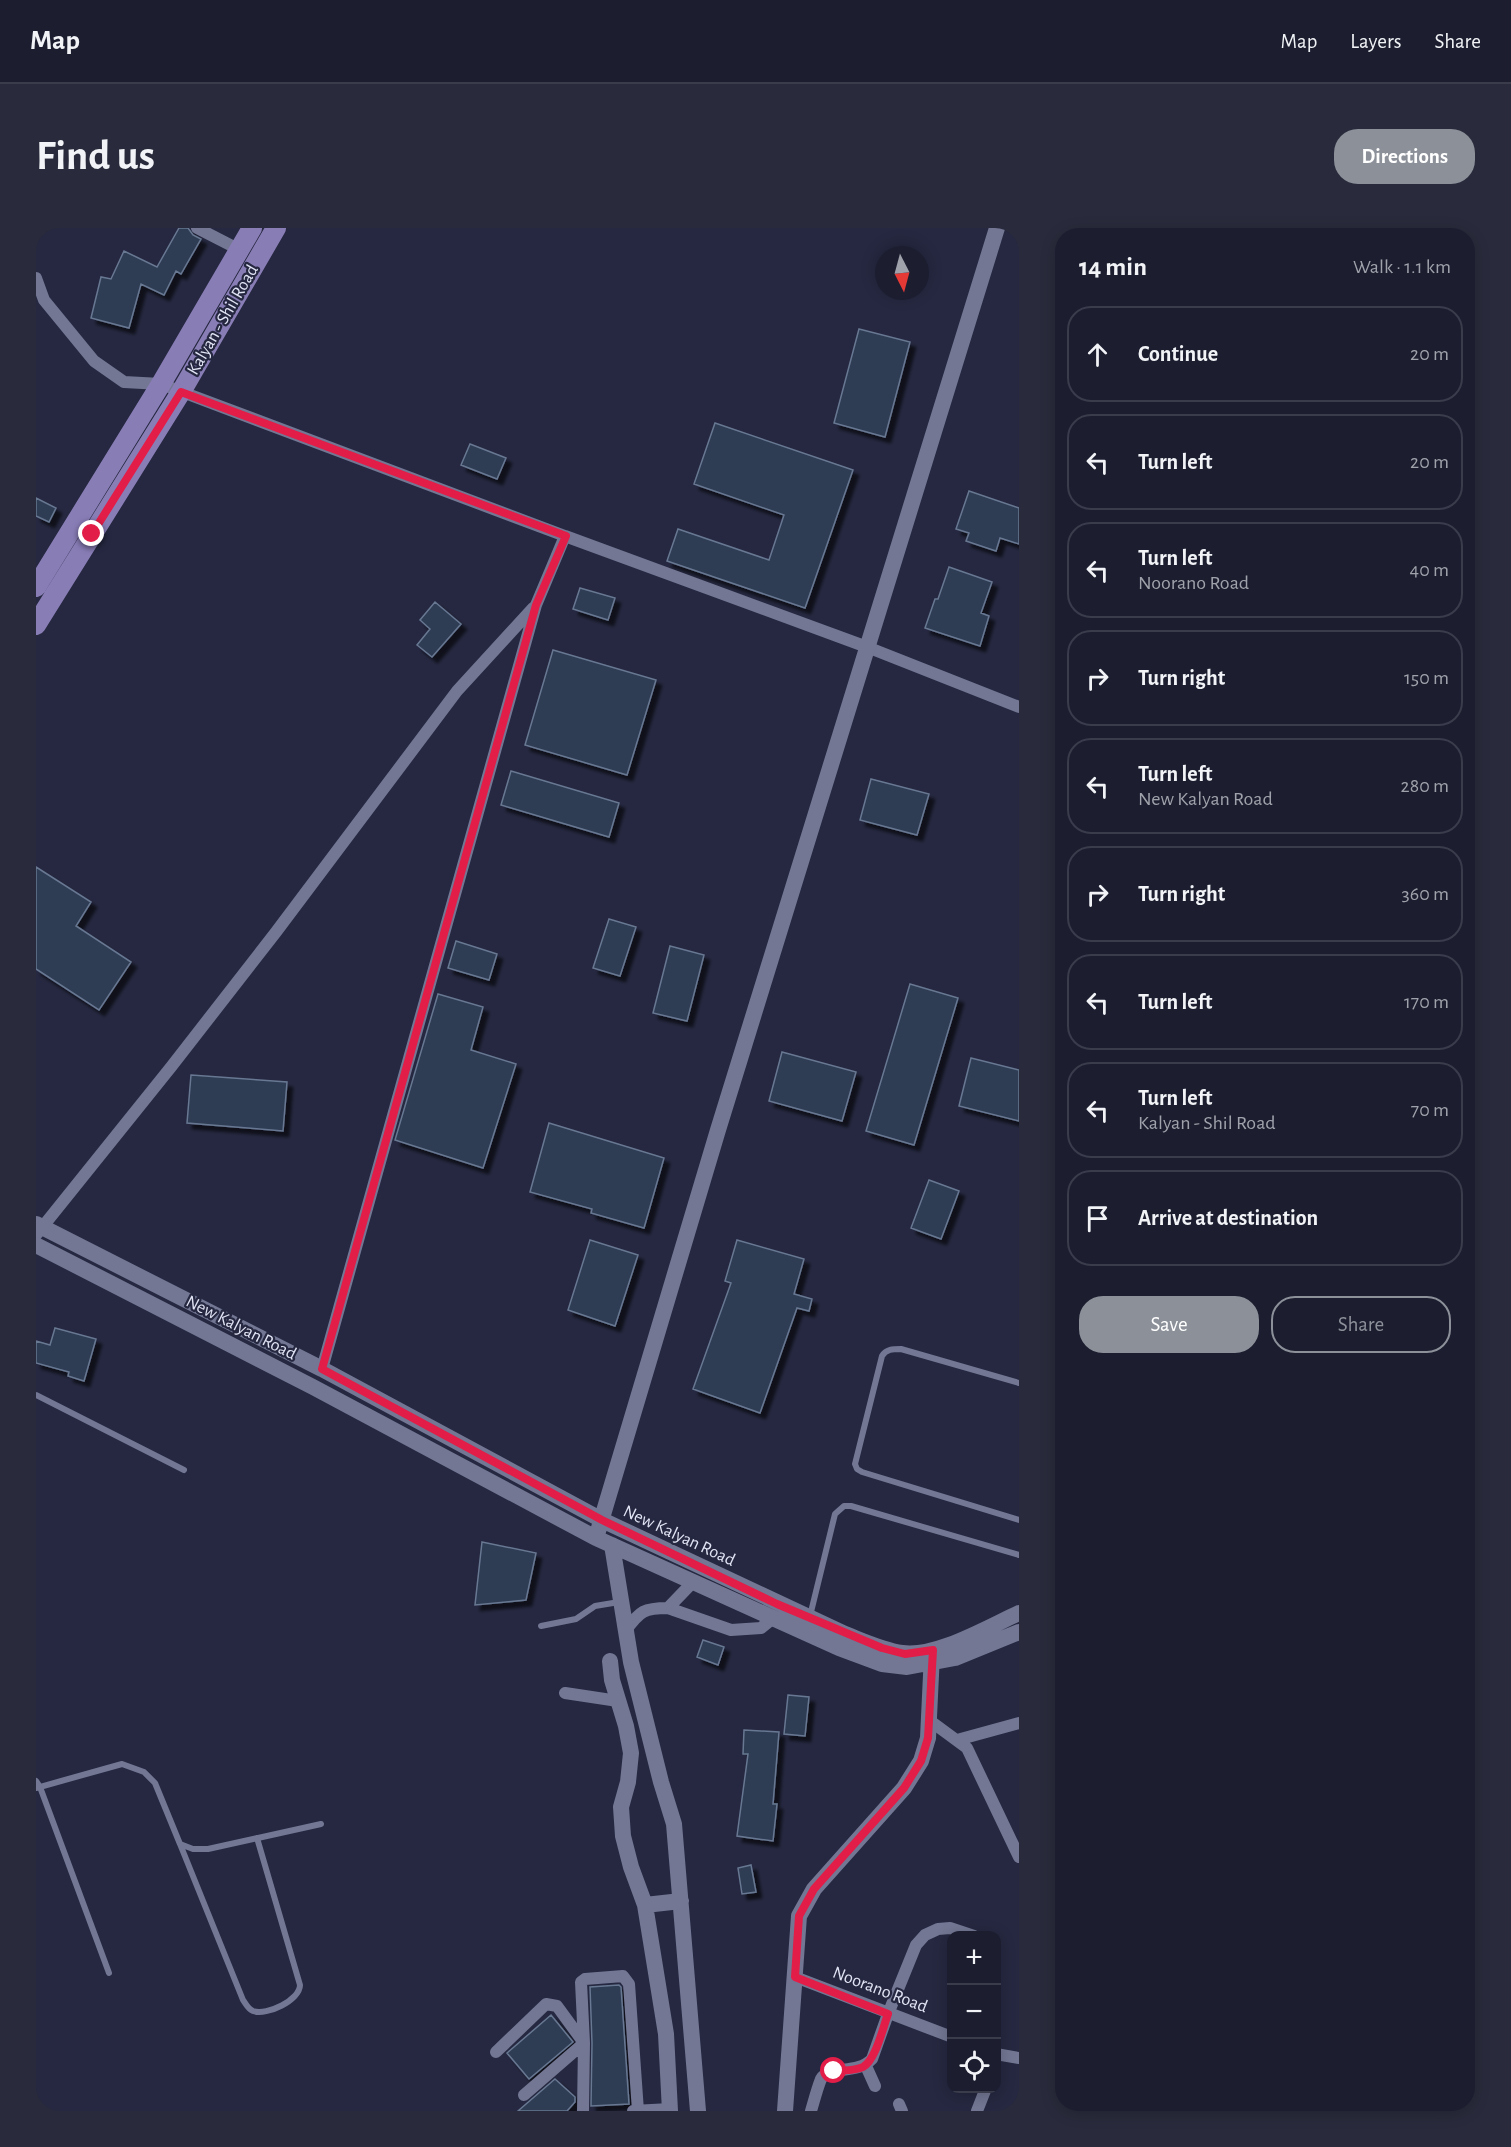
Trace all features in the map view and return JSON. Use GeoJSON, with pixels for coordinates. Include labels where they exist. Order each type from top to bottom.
{"type":"FeatureCollection","features":[{"type":"Feature","properties":{"kind":"main road","name":"Kalyan - Shil Road"},"geometry":{"type":"LineString","coordinates":[[36,588],[161,384],[252,228]]}},
{"type":"Feature","properties":{"kind":"main road","name":"Kalyan - Shil Road"},"geometry":{"type":"LineString","coordinates":[[36,625],[181,392],[276,228]]}},
{"type":"Feature","properties":{"kind":"street"},"geometry":{"type":"LineString","coordinates":[[197,228],[240,250]]}},
{"type":"Feature","properties":{"kind":"street"},"geometry":{"type":"LineString","coordinates":[[596,1538],[718,1130],[997,228]]}},
{"type":"Feature","properties":{"kind":"street"},"geometry":{"type":"LineString","coordinates":[[36,278],[44,300],[94,361],[124,382],[161,384],[867,647],[1019,707]]}},
{"type":"Feature","properties":{"kind":"street"},"geometry":{"type":"LineString","coordinates":[[322,1369],[536,605],[566,536]]}},
{"type":"Feature","properties":{"kind":"street"},"geometry":{"type":"LineString","coordinates":[[38,1229],[234,986],[457,691],[536,605]]}},
{"type":"Feature","properties":{"kind":"street","name":"New Kalyan Road"},"geometry":{"type":"LineString","coordinates":[[38,1229],[322,1369],[602,1520],[693,1582],[772,1619],[882,1664],[907,1667],[932,1657]]}},
{"type":"Feature","properties":{"kind":"street","name":"New Kalyan Road"},"geometry":{"type":"LineString","coordinates":[[36,1245],[313,1387],[612,1545],[659,1557],[882,1648],[905,1654],[955,1658],[1019,1632]]}},
{"type":"Feature","properties":{"kind":"street"},"geometry":{"type":"LineString","coordinates":[[612,1545],[631,1662],[674,1824],[698,2111]]}},
{"type":"Feature","properties":{"kind":"street"},"geometry":{"type":"LineString","coordinates":[[668,1608],[693,1582]]}},
{"type":"Feature","properties":{"kind":"street"},"geometry":{"type":"LineString","coordinates":[[626,1630],[639,1613],[652,1608],[668,1608],[731,1630],[761,1628],[772,1619]]}},
{"type":"Feature","properties":{"kind":"street"},"geometry":{"type":"LineString","coordinates":[[785,2111],[799,1916],[814,1889],[904,1788],[921,1761],[928,1738],[932,1657],[953,1644],[1019,1612]]}},
{"type":"Feature","properties":{"kind":"street"},"geometry":{"type":"LineString","coordinates":[[610,1661],[612,1680],[626,1726],[631,1753],[628,1782],[621,1807],[623,1836],[645,1905],[666,2034],[670,2110],[633,2111]]}},
{"type":"Feature","properties":{"kind":"street"},"geometry":{"type":"LineString","coordinates":[[565,1693],[618,1701]]}},
{"type":"Feature","properties":{"kind":"street"},"geometry":{"type":"LineString","coordinates":[[929,1720],[967,1748],[1019,1857]]}},
{"type":"Feature","properties":{"kind":"street"},"geometry":{"type":"LineString","coordinates":[[626,1726],[646,1721]]}},
{"type":"Feature","properties":{"kind":"street"},"geometry":{"type":"LineString","coordinates":[[957,1740],[1019,1723]]}},
{"type":"Feature","properties":{"kind":"street"},"geometry":{"type":"LineString","coordinates":[[645,1905],[681,1902]]}},
{"type":"Feature","properties":{"kind":"street"},"geometry":{"type":"LineString","coordinates":[[811,2111],[822,2077],[827,2073],[866,2066],[872,2060],[910,1956],[925,1935],[938,1929],[950,1928],[960,1931]]}},
{"type":"Feature","properties":{"kind":"street","name":"Noorano Road"},"geometry":{"type":"LineString","coordinates":[[795,1977],[947,2036]]}},
{"type":"Feature","properties":{"kind":"street"},"geometry":{"type":"LineString","coordinates":[[583,2111],[582,1980],[626,1978],[629,1984],[638,2111]]}},
{"type":"Feature","properties":{"kind":"street"},"geometry":{"type":"LineString","coordinates":[[496,2052],[546,2004],[558,2006],[584,2043]]}},
{"type":"Feature","properties":{"kind":"street"},"geometry":{"type":"LineString","coordinates":[[524,2095],[584,2043]]}},
{"type":"Feature","properties":{"kind":"street"},"geometry":{"type":"LineString","coordinates":[[1001,2056],[1019,2058]]}},
{"type":"Feature","properties":{"kind":"street"},"geometry":{"type":"LineString","coordinates":[[866,2066],[875,2086]]}},
{"type":"Feature","properties":{"kind":"street"},"geometry":{"type":"LineString","coordinates":[[977,2111],[984,2093]]}},
{"type":"Feature","properties":{"kind":"lane"},"geometry":{"type":"LineString","coordinates":[[1019,1383],[902,1349],[885,1352],[882,1356],[855,1464],[862,1472],[1019,1520]]}},
{"type":"Feature","properties":{"kind":"lane"},"geometry":{"type":"LineString","coordinates":[[36,1395],[184,1470]]}},
{"type":"Feature","properties":{"kind":"lane"},"geometry":{"type":"LineString","coordinates":[[810,1618],[835,1514],[844,1506],[851,1506],[1019,1555]]}},
{"type":"Feature","properties":{"kind":"lane"},"geometry":{"type":"LineString","coordinates":[[541,1626],[576,1618],[620,1594]]}},
{"type":"Feature","properties":{"kind":"lane"},"geometry":{"type":"LineString","coordinates":[[109,1973],[37,1785],[122,1764],[144,1772],[155,1783],[243,2000],[248,2008],[255,2012],[263,2012],[296,1997],[300,1991],[300,1985],[257,1838]]}},
{"type":"Feature","properties":{"kind":"lane"},"geometry":{"type":"LineString","coordinates":[[180,1844],[193,1849],[208,1850],[321,1824]]}},
{"type":"Feature","properties":{"kind":"building"},"geometry":{"type":"Polygon","coordinates":[[[179,228],[188,228],[193,235],[201,239],[181,274],[176,271],[164,295],[141,284],[129,328],[91,318],[101,277],[111,279],[124,251],[157,267],[179,228]]]}},
{"type":"Feature","properties":{"kind":"building"},"geometry":{"type":"Polygon","coordinates":[[[859,329],[910,342],[885,437],[834,423],[859,329]]]}},
{"type":"Feature","properties":{"kind":"building"},"geometry":{"type":"Polygon","coordinates":[[[715,423],[853,470],[805,608],[667,561],[678,529],[769,560],[784,515],[694,484],[715,423]]]}},
{"type":"Feature","properties":{"kind":"building"},"geometry":{"type":"Polygon","coordinates":[[[470,444],[506,458],[497,479],[461,465],[470,444]]]}},
{"type":"Feature","properties":{"kind":"building"},"geometry":{"type":"Polygon","coordinates":[[[969,491],[1019,508],[1019,544],[1000,538],[996,551],[966,541],[969,533],[956,529],[969,491]]]}},
{"type":"Feature","properties":{"kind":"building"},"geometry":{"type":"Polygon","coordinates":[[[36,498],[56,508],[49,522],[36,516],[36,498]]]}},
{"type":"Feature","properties":{"kind":"building"},"geometry":{"type":"Polygon","coordinates":[[[949,567],[992,582],[981,613],[989,616],[980,646],[925,628],[949,567]]]}},
{"type":"Feature","properties":{"kind":"building"},"geometry":{"type":"Polygon","coordinates":[[[580,588],[615,598],[608,620],[573,609],[580,588]]]}},
{"type":"Feature","properties":{"kind":"building"},"geometry":{"type":"Polygon","coordinates":[[[435,602],[461,624],[432,657],[417,645],[430,629],[420,620],[435,602]]]}},
{"type":"Feature","properties":{"kind":"building"},"geometry":{"type":"Polygon","coordinates":[[[553,650],[656,680],[627,775],[525,745],[553,650]]]}},
{"type":"Feature","properties":{"kind":"building"},"geometry":{"type":"Polygon","coordinates":[[[511,771],[619,803],[609,837],[501,805],[511,771]]]}},
{"type":"Feature","properties":{"kind":"building"},"geometry":{"type":"Polygon","coordinates":[[[871,779],[929,794],[917,835],[860,820],[871,779]]]}},
{"type":"Feature","properties":{"kind":"building"},"geometry":{"type":"Polygon","coordinates":[[[36,867],[91,902],[76,926],[131,962],[99,1010],[36,969],[36,867]]]}},
{"type":"Feature","properties":{"kind":"building"},"geometry":{"type":"Polygon","coordinates":[[[609,919],[636,927],[620,976],[593,968],[609,919]]]}},
{"type":"Feature","properties":{"kind":"building"},"geometry":{"type":"Polygon","coordinates":[[[456,941],[497,954],[489,980],[448,968],[456,941]]]}},
{"type":"Feature","properties":{"kind":"building"},"geometry":{"type":"Polygon","coordinates":[[[670,946],[704,955],[687,1021],[653,1013],[670,946]]]}},
{"type":"Feature","properties":{"kind":"building"},"geometry":{"type":"Polygon","coordinates":[[[910,984],[958,998],[914,1145],[866,1131],[910,984]]]}},
{"type":"Feature","properties":{"kind":"building"},"geometry":{"type":"Polygon","coordinates":[[[438,994],[483,1007],[471,1050],[516,1064],[483,1168],[395,1140],[438,994]]]}},
{"type":"Feature","properties":{"kind":"building"},"geometry":{"type":"Polygon","coordinates":[[[782,1052],[856,1072],[842,1121],[769,1101],[782,1052]]]}},
{"type":"Feature","properties":{"kind":"building"},"geometry":{"type":"Polygon","coordinates":[[[971,1058],[1019,1070],[1019,1121],[959,1106],[971,1058]]]}},
{"type":"Feature","properties":{"kind":"building"},"geometry":{"type":"Polygon","coordinates":[[[191,1075],[287,1082],[283,1131],[187,1123],[191,1075]]]}},
{"type":"Feature","properties":{"kind":"building"},"geometry":{"type":"Polygon","coordinates":[[[549,1123],[664,1158],[644,1228],[591,1213],[592,1209],[530,1192],[549,1123]]]}},
{"type":"Feature","properties":{"kind":"building"},"geometry":{"type":"Polygon","coordinates":[[[929,1180],[959,1191],[941,1239],[911,1228],[929,1180]]]}},
{"type":"Feature","properties":{"kind":"building"},"geometry":{"type":"Polygon","coordinates":[[[590,1240],[638,1255],[615,1326],[568,1310],[590,1240]]]}},
{"type":"Feature","properties":{"kind":"building"},"geometry":{"type":"Polygon","coordinates":[[[737,1240],[804,1259],[794,1294],[812,1299],[809,1311],[797,1308],[760,1413],[693,1389],[731,1283],[725,1281],[737,1240]]]}},
{"type":"Feature","properties":{"kind":"building"},"geometry":{"type":"Polygon","coordinates":[[[55,1328],[96,1339],[84,1381],[68,1376],[69,1372],[36,1363],[36,1341],[50,1345],[55,1328]]]}},
{"type":"Feature","properties":{"kind":"building"},"geometry":{"type":"Polygon","coordinates":[[[482,1542],[536,1553],[526,1600],[475,1605],[482,1542]]]}},
{"type":"Feature","properties":{"kind":"building"},"geometry":{"type":"Polygon","coordinates":[[[703,1640],[724,1647],[718,1665],[697,1657],[703,1640]]]}},
{"type":"Feature","properties":{"kind":"building"},"geometry":{"type":"Polygon","coordinates":[[[788,1695],[809,1697],[805,1736],[784,1734],[788,1695]]]}},
{"type":"Feature","properties":{"kind":"building"},"geometry":{"type":"Polygon","coordinates":[[[744,1730],[779,1732],[773,1804],[777,1804],[773,1841],[737,1836],[748,1754],[743,1754],[744,1730]]]}},
{"type":"Feature","properties":{"kind":"building"},"geometry":{"type":"Polygon","coordinates":[[[751,1865],[756,1892],[742,1894],[738,1868],[751,1865]]]}},
{"type":"Feature","properties":{"kind":"building"},"geometry":{"type":"Polygon","coordinates":[[[619,1985],[621,1987],[629,2104],[591,2106],[590,1987],[619,1985]]]}},
{"type":"Feature","properties":{"kind":"building"},"geometry":{"type":"Polygon","coordinates":[[[551,2015],[573,2042],[529,2079],[507,2053],[551,2015]]]}},
{"type":"Feature","properties":{"kind":"building"},"geometry":{"type":"Polygon","coordinates":[[[555,2079],[575,2097],[575,2102],[567,2111],[518,2111],[555,2079]]]}},
{"type":"Feature","properties":{"kind":"route"},"geometry":{"type":"LineString","coordinates":[[92,534],[181,392],[566,536],[536,605],[322,1369],[602,1520],[777,1604],[882,1648],[905,1654],[933,1650],[928,1738],[921,1761],[904,1788],[814,1889],[799,1916],[795,1977],[888,2014],[872,2060],[866,2066],[834,2071]]}}]}
